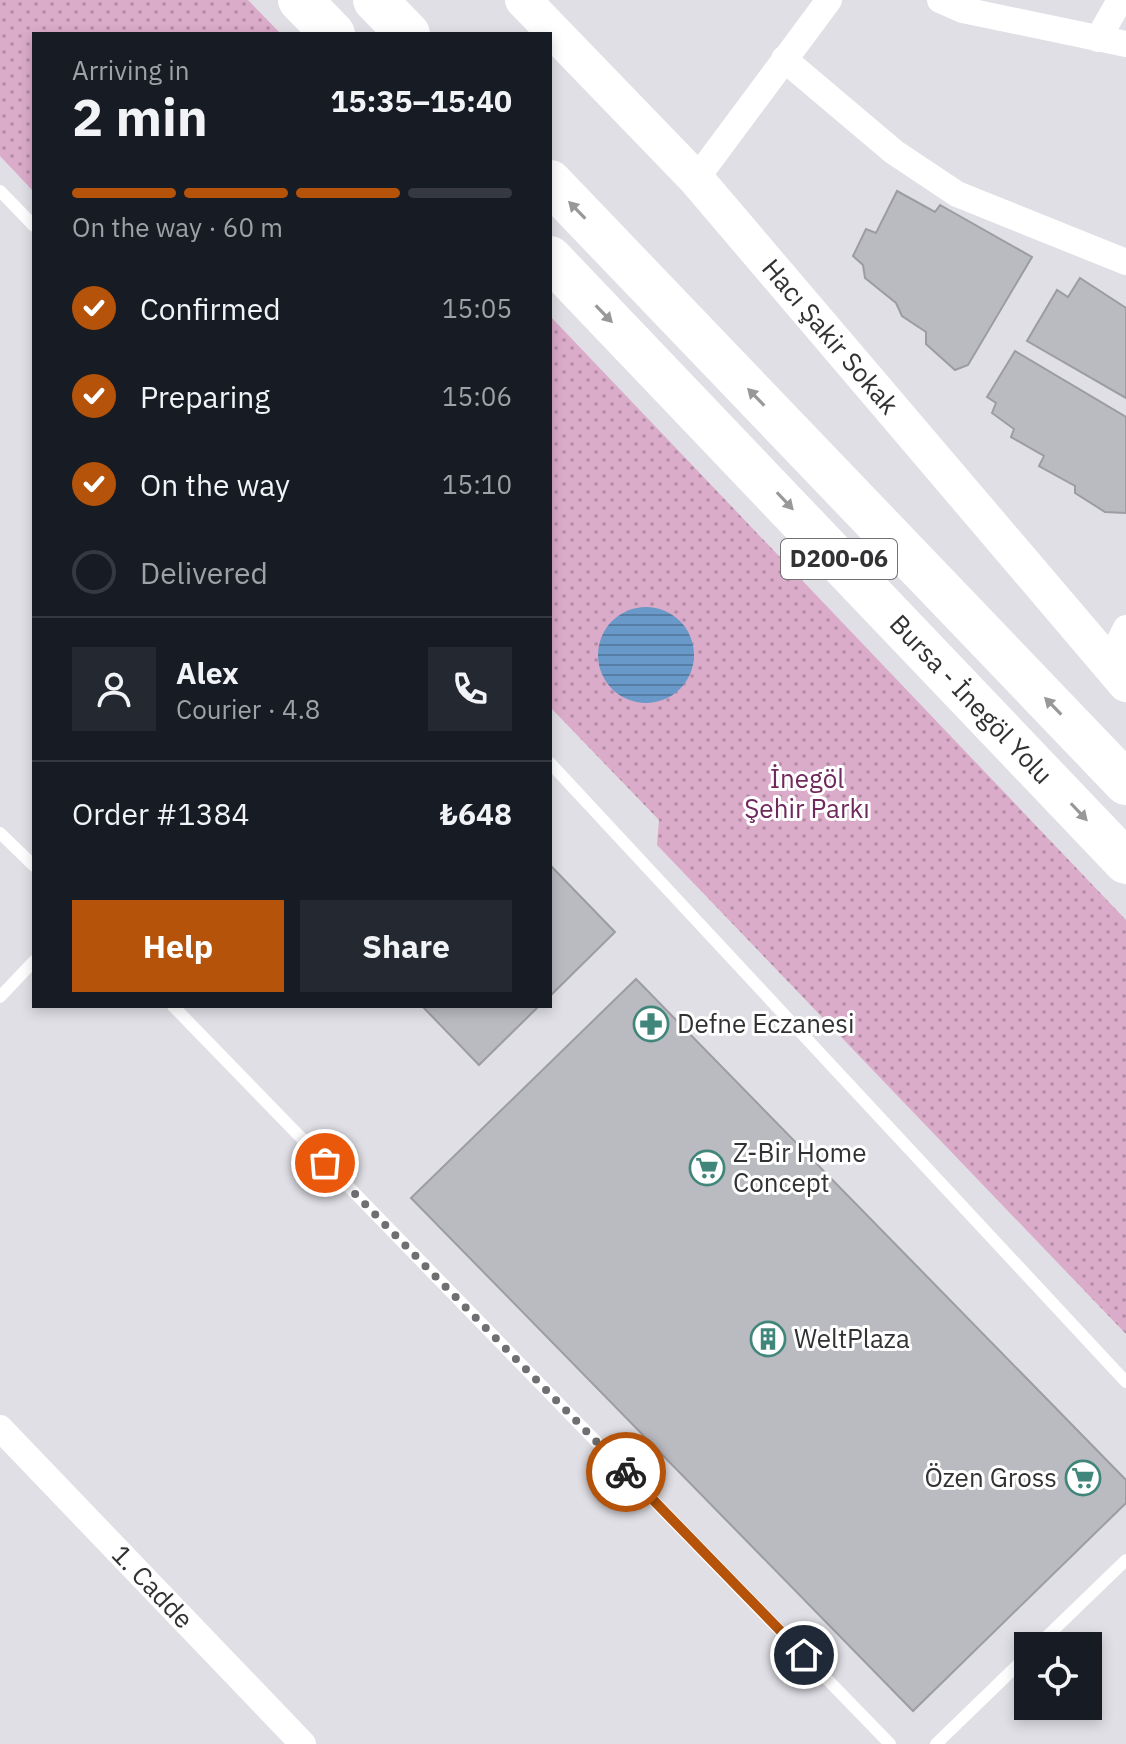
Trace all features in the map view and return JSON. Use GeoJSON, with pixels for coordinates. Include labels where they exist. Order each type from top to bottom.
{"type":"FeatureCollection","features":[{"type":"Feature","properties":{"kind":"highway"},"geometry":{"type":"LineString","coordinates":[[300,0],[331,32]]}},
{"type":"Feature","properties":{"kind":"highway"},"geometry":{"type":"LineString","coordinates":[[375,0],[406,32]]}},
{"type":"Feature","properties":{"kind":"highway","name":"Bursa - İnegöl Yolu"},"geometry":{"type":"LineString","coordinates":[[552,184],[1126,783]]}},
{"type":"Feature","properties":{"kind":"highway","name":"Bursa - İnegöl Yolu"},"geometry":{"type":"LineString","coordinates":[[552,260],[1126,862]]}},
{"type":"Feature","properties":{"kind":"street"},"geometry":{"type":"LineString","coordinates":[[396,0],[417,32]]}},
{"type":"Feature","properties":{"kind":"street","name":"Hacı Şakir Sokak"},"geometry":{"type":"LineString","coordinates":[[523,0],[696,179],[1117,674]]}},
{"type":"Feature","properties":{"kind":"street"},"geometry":{"type":"LineString","coordinates":[[696,179],[829,0]]}},
{"type":"Feature","properties":{"kind":"street"},"geometry":{"type":"LineString","coordinates":[[940,0],[963,10],[1126,44]]}},
{"type":"Feature","properties":{"kind":"street"},"geometry":{"type":"LineString","coordinates":[[1098,39],[1120,0]]}},
{"type":"Feature","properties":{"kind":"street"},"geometry":{"type":"LineString","coordinates":[[784,59],[894,152],[957,194],[1126,262]]}},
{"type":"Feature","properties":{"kind":"street"},"geometry":{"type":"LineString","coordinates":[[1117,674],[1126,628]]}},
{"type":"Feature","properties":{"kind":"street","name":"1. Cadde"},"geometry":{"type":"LineString","coordinates":[[0,1428],[303,1744]]}},
{"type":"Feature","properties":{"kind":"lane"},"geometry":{"type":"LineString","coordinates":[[0,191],[32,224]]}},
{"type":"Feature","properties":{"kind":"lane"},"geometry":{"type":"LineString","coordinates":[[552,765],[1126,1382]]}},
{"type":"Feature","properties":{"kind":"lane"},"geometry":{"type":"LineString","coordinates":[[0,833],[32,864]]}},
{"type":"Feature","properties":{"kind":"lane"},"geometry":{"type":"LineString","coordinates":[[0,997],[32,963]]}},
{"type":"Feature","properties":{"kind":"lane"},"geometry":{"type":"LineString","coordinates":[[175,1008],[890,1744]]}},
{"type":"Feature","properties":{"kind":"lane"},"geometry":{"type":"LineString","coordinates":[[1051,1632],[1126,1560]]}},
{"type":"Feature","properties":{"kind":"lane"},"geometry":{"type":"LineString","coordinates":[[936,1744],[1014,1669]]}},
{"type":"Feature","properties":{"kind":"green space"},"geometry":{"type":"Polygon","coordinates":[[[0,0],[248,0],[279,32],[32,32],[32,190],[0,156],[0,0]]]}},
{"type":"Feature","properties":{"kind":"green space","name":"İnegöl Şehir Parkı"},"geometry":{"type":"Polygon","coordinates":[[[552,318],[1126,920],[1126,1334],[657,845],[659,820],[552,709],[552,318]]]}},
{"type":"Feature","properties":{"kind":"water"},"geometry":{"type":"Polygon","coordinates":[[[646,607],[664,610],[680,621],[691,637],[694,655],[691,673],[680,689],[664,700],[646,703],[628,700],[612,689],[601,673],[598,655],[601,637],[612,621],[628,610],[646,607]]]}},
{"type":"Feature","properties":{"kind":"building"},"geometry":{"type":"Polygon","coordinates":[[[897,191],[935,212],[940,205],[1032,257],[968,365],[955,370],[926,344],[926,332],[902,316],[896,303],[865,278],[863,265],[853,256],[866,229],[876,233],[897,191]]]}},
{"type":"Feature","properties":{"kind":"building"},"geometry":{"type":"Polygon","coordinates":[[[1080,278],[1126,308],[1126,398],[1027,341],[1057,290],[1068,297],[1080,278]]]}},
{"type":"Feature","properties":{"kind":"building"},"geometry":{"type":"Polygon","coordinates":[[[1015,351],[1126,417],[1126,513],[1105,512],[1075,493],[1075,486],[1039,466],[1044,456],[1011,437],[1014,429],[992,413],[996,403],[987,397],[1015,351]]]}},
{"type":"Feature","properties":{"kind":"building"},"geometry":{"type":"Polygon","coordinates":[[[552,867],[615,932],[552,994],[552,867]]]}},
{"type":"Feature","properties":{"kind":"building","name":"WeltPlaza"},"geometry":{"type":"Polygon","coordinates":[[[636,979],[1126,1480],[1126,1503],[913,1711],[411,1198],[636,979]]]}},
{"type":"Feature","properties":{"kind":"building"},"geometry":{"type":"Polygon","coordinates":[[[424,1008],[537,1008],[479,1065],[424,1008]]]}},
{"type":"Feature","properties":{"kind":"way so far"},"geometry":{"type":"LineString","coordinates":[[325,1163],[626,1472]]}},
{"type":"Feature","properties":{"kind":"place","name":"Defne Eczanesi"},"geometry":{"type":"Point","coordinates":[651,1024]}},
{"type":"Feature","properties":{"kind":"place","name":"Z-Bir Home Concept"},"geometry":{"type":"Point","coordinates":[707,1168]}},
{"type":"Feature","properties":{"kind":"place","name":"WeltPlaza"},"geometry":{"type":"Point","coordinates":[768,1339]}},
{"type":"Feature","properties":{"kind":"place","name":"Özen Gross"},"geometry":{"type":"Point","coordinates":[1083,1478]}},
{"type":"Feature","properties":{"kind":"route"},"geometry":{"type":"LineString","coordinates":[[626,1472],[804,1655]]}}]}
